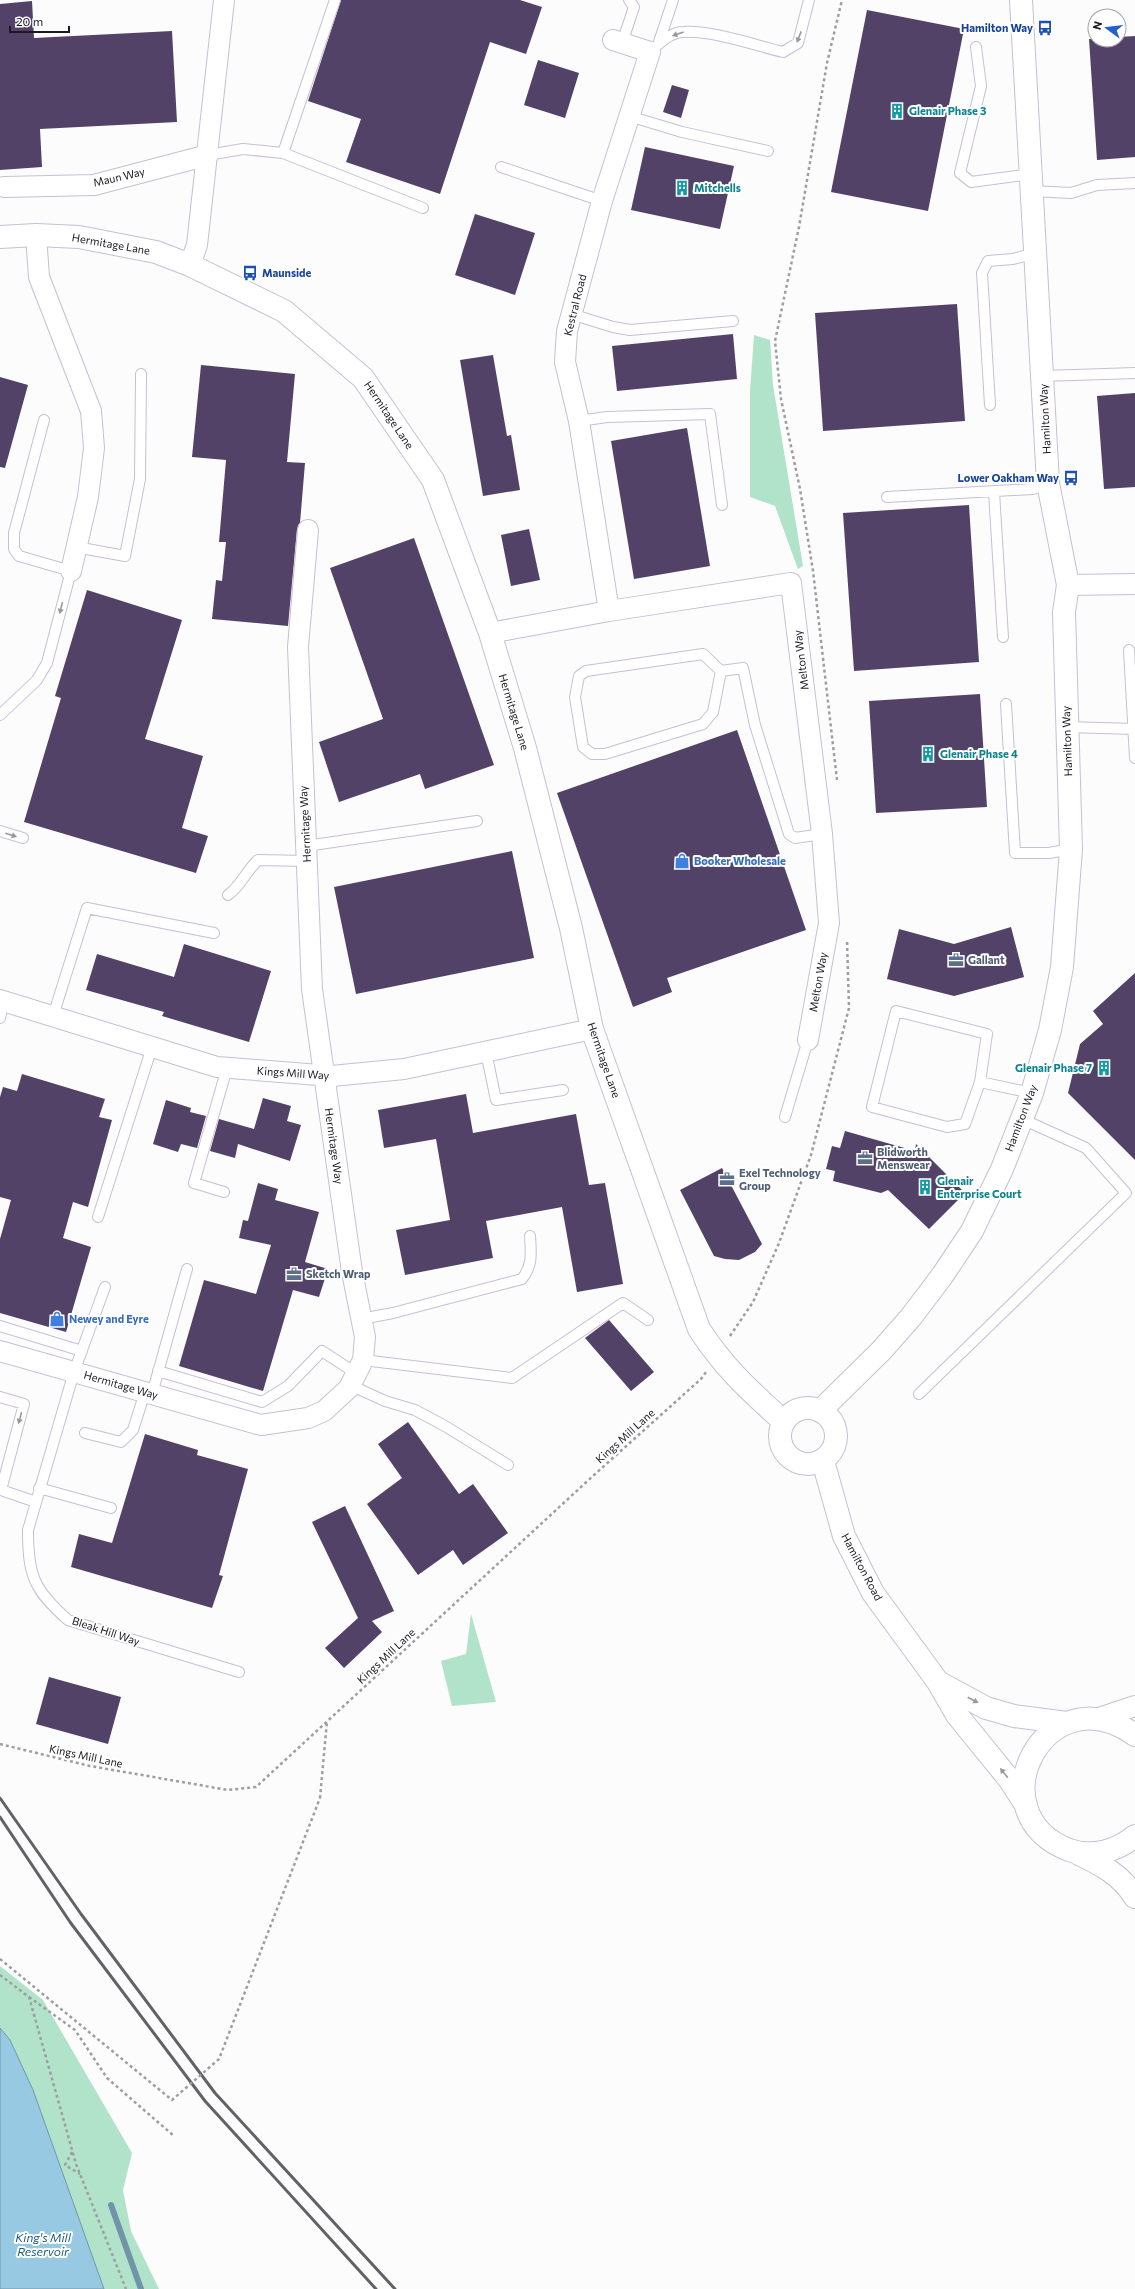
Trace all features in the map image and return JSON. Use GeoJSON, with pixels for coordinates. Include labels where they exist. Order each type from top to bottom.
{"type":"FeatureCollection","features":[{"type":"Feature","properties":{"kind":"street"},"geometry":{"type":"LineString","coordinates":[[190,265],[197,245],[224,0]]}},
{"type":"Feature","properties":{"kind":"street","name":"Hamilton Way"},"geometry":{"type":"LineString","coordinates":[[820,1412],[881,1351],[912,1317],[972,1231],[1002,1169],[1032,1093],[1050,1030],[1062,967],[1071,849],[1066,727],[1064,612],[1068,585],[1048,483],[1022,0]]}},
{"type":"Feature","properties":{"kind":"street"},"geometry":{"type":"LineString","coordinates":[[617,42],[655,47]]}},
{"type":"Feature","properties":{"kind":"street","name":"Kestral Road"},"geometry":{"type":"LineString","coordinates":[[609,611],[579,421],[565,362],[567,331],[602,201],[629,116],[655,47]]}},
{"type":"Feature","properties":{"kind":"street","name":"Maun Way"},"geometry":{"type":"LineString","coordinates":[[2,185],[94,184],[208,155]]}},
{"type":"Feature","properties":{"kind":"street"},"geometry":{"type":"LineString","coordinates":[[36,235],[39,277],[91,411],[94,448],[88,497],[71,571]]}},
{"type":"Feature","properties":{"kind":"street","name":"Hermitage Lane"},"geometry":{"type":"LineString","coordinates":[[0,237],[36,235],[79,237],[149,250],[190,265],[284,311],[363,378],[433,480],[490,633],[525,748],[571,928],[592,1029],[699,1330],[716,1357],[741,1384],[783,1421]]}},
{"type":"Feature","properties":{"kind":"street","name":"Hermitage Way"},"geometry":{"type":"LineString","coordinates":[[0,1351],[149,1393],[239,1407],[261,1425],[308,1418],[324,1411],[342,1396],[357,1373],[365,1337],[352,1272],[312,989],[298,647],[308,530]]}},
{"type":"Feature","properties":{"kind":"street","name":"Melton Way"},"geometry":{"type":"LineString","coordinates":[[490,633],[609,611],[791,583],[822,834],[829,923],[808,1040]]}},
{"type":"Feature","properties":{"kind":"street"},"geometry":{"type":"LineString","coordinates":[[1068,585],[1135,584]]}},
{"type":"Feature","properties":{"kind":"street","name":"Kings Mill Way"},"geometry":{"type":"LineString","coordinates":[[1,1006],[53,1016],[217,1067],[324,1075],[404,1069],[592,1029]]}},
{"type":"Feature","properties":{"kind":"street"},"geometry":{"type":"LineString","coordinates":[[808,1407],[820,1412],[834,1424],[837,1434],[836,1443],[832,1453],[823,1461],[810,1465],[803,1465],[794,1462],[786,1455],[780,1445],[779,1434],[783,1421],[797,1409],[808,1407]]}},
{"type":"Feature","properties":{"kind":"street","name":"Hamilton Road"},"geometry":{"type":"LineString","coordinates":[[823,1461],[844,1536],[873,1593],[938,1682],[957,1715],[1009,1779],[1026,1805],[1031,1818],[1049,1839],[1104,1866],[1126,1883],[1135,1897]]}},
{"type":"Feature","properties":{"kind":"street","name":"Hamilton Road"},"geometry":{"type":"LineString","coordinates":[[938,1682],[986,1708],[1014,1716],[1067,1723]]}},
{"type":"Feature","properties":{"kind":"street"},"geometry":{"type":"LineString","coordinates":[[1096,1718],[1135,1706]]}},
{"type":"Feature","properties":{"kind":"street","name":"Hamilton Road"},"geometry":{"type":"LineString","coordinates":[[1026,1805],[1024,1778],[1033,1751],[1042,1739],[1067,1723],[1081,1719],[1096,1718],[1124,1727],[1135,1735]]}},
{"type":"Feature","properties":{"kind":"street","name":"Hamilton Road"},"geometry":{"type":"LineString","coordinates":[[1073,1851],[1101,1853],[1114,1849],[1135,1836]]}},
{"type":"Feature","properties":{"kind":"lane"},"geometry":{"type":"LineString","coordinates":[[283,153],[335,0]]}},
{"type":"Feature","properties":{"kind":"lane"},"geometry":{"type":"LineString","coordinates":[[617,42],[634,7],[629,0]]}},
{"type":"Feature","properties":{"kind":"lane"},"geometry":{"type":"LineString","coordinates":[[655,47],[673,0]]}},
{"type":"Feature","properties":{"kind":"lane"},"geometry":{"type":"LineString","coordinates":[[655,47],[682,31],[709,34],[783,52],[798,43],[809,0]]}},
{"type":"Feature","properties":{"kind":"lane"},"geometry":{"type":"LineString","coordinates":[[976,47],[981,86],[960,173],[971,182],[1031,182],[1071,193],[1097,185],[1135,183]]}},
{"type":"Feature","properties":{"kind":"lane"},"geometry":{"type":"LineString","coordinates":[[629,116],[682,132],[768,151]]}},
{"type":"Feature","properties":{"kind":"lane"},"geometry":{"type":"LineString","coordinates":[[208,155],[243,149],[283,153],[423,208]]}},
{"type":"Feature","properties":{"kind":"lane"},"geometry":{"type":"LineString","coordinates":[[500,167],[602,201]]}},
{"type":"Feature","properties":{"kind":"lane"},"geometry":{"type":"LineString","coordinates":[[990,405],[982,273],[988,261],[1013,260],[1036,253]]}},
{"type":"Feature","properties":{"kind":"lane"},"geometry":{"type":"LineString","coordinates":[[571,314],[613,327],[630,330],[733,321]]}},
{"type":"Feature","properties":{"kind":"lane"},"geometry":{"type":"LineString","coordinates":[[76,547],[125,556],[140,479],[141,374]]}},
{"type":"Feature","properties":{"kind":"lane"},"geometry":{"type":"LineString","coordinates":[[1043,376],[1135,374]]}},
{"type":"Feature","properties":{"kind":"lane"},"geometry":{"type":"LineString","coordinates":[[579,421],[607,417],[710,414],[722,505]]}},
{"type":"Feature","properties":{"kind":"lane"},"geometry":{"type":"LineString","coordinates":[[0,715],[37,680],[47,663],[71,571],[19,556],[14,549],[14,533],[44,420]]}},
{"type":"Feature","properties":{"kind":"lane"},"geometry":{"type":"LineString","coordinates":[[887,497],[1033,489],[1048,483]]}},
{"type":"Feature","properties":{"kind":"lane"},"geometry":{"type":"LineString","coordinates":[[994,492],[1003,637]]}},
{"type":"Feature","properties":{"kind":"lane"},"geometry":{"type":"LineString","coordinates":[[1129,650],[1135,758]]}},
{"type":"Feature","properties":{"kind":"lane"},"geometry":{"type":"LineString","coordinates":[[703,654],[721,671],[712,712],[703,724],[605,754],[592,754],[583,747],[575,697],[579,676],[586,671],[703,654]]}},
{"type":"Feature","properties":{"kind":"lane"},"geometry":{"type":"LineString","coordinates":[[721,671],[743,668],[754,724],[789,834],[795,838],[822,834]]}},
{"type":"Feature","properties":{"kind":"lane"},"geometry":{"type":"LineString","coordinates":[[1006,704],[1015,853],[1049,853],[1071,849]]}},
{"type":"Feature","properties":{"kind":"lane"},"geometry":{"type":"LineString","coordinates":[[1066,727],[1134,729]]}},
{"type":"Feature","properties":{"kind":"lane"},"geometry":{"type":"LineString","coordinates":[[228,896],[237,888],[251,867],[258,860],[306,854],[476,821]]}},
{"type":"Feature","properties":{"kind":"lane"},"geometry":{"type":"LineString","coordinates":[[0,831],[23,838]]}},
{"type":"Feature","properties":{"kind":"lane"},"geometry":{"type":"LineString","coordinates":[[53,1016],[87,908],[214,933]]}},
{"type":"Feature","properties":{"kind":"lane"},"geometry":{"type":"LineString","coordinates":[[896,1011],[987,1034],[980,1082],[965,1124],[947,1127],[872,1107],[896,1011]]}},
{"type":"Feature","properties":{"kind":"lane"},"geometry":{"type":"LineString","coordinates":[[786,1117],[808,1040]]}},
{"type":"Feature","properties":{"kind":"lane"},"geometry":{"type":"LineString","coordinates":[[98,1217],[152,1047]]}},
{"type":"Feature","properties":{"kind":"lane"},"geometry":{"type":"LineString","coordinates":[[486,1052],[496,1100],[563,1090]]}},
{"type":"Feature","properties":{"kind":"lane"},"geometry":{"type":"LineString","coordinates":[[224,1192],[194,1184],[227,1068]]}},
{"type":"Feature","properties":{"kind":"lane"},"geometry":{"type":"LineString","coordinates":[[980,1082],[1032,1093]]}},
{"type":"Feature","properties":{"kind":"lane"},"geometry":{"type":"LineString","coordinates":[[919,1394],[1126,1193],[1086,1148],[1022,1118]]}},
{"type":"Feature","properties":{"kind":"lane"},"geometry":{"type":"LineString","coordinates":[[361,1319],[393,1313],[522,1279],[528,1271],[531,1262],[530,1236]]}},
{"type":"Feature","properties":{"kind":"lane"},"geometry":{"type":"LineString","coordinates":[[85,1433],[121,1442],[133,1430],[158,1371],[187,1269]]}},
{"type":"Feature","properties":{"kind":"lane","name":"Bleak Hill Way"},"geometry":{"type":"LineString","coordinates":[[105,1287],[74,1372],[28,1530],[28,1555],[33,1578],[46,1600],[68,1620],[239,1672]]}},
{"type":"Feature","properties":{"kind":"lane"},"geometry":{"type":"LineString","coordinates":[[357,1373],[512,1378],[623,1303],[648,1320]]}},
{"type":"Feature","properties":{"kind":"lane"},"geometry":{"type":"LineString","coordinates":[[0,1326],[82,1351]]}},
{"type":"Feature","properties":{"kind":"lane"},"geometry":{"type":"LineString","coordinates":[[158,1371],[239,1407],[262,1402],[288,1386],[322,1351],[357,1373],[385,1401],[415,1410],[445,1426],[508,1465]]}},
{"type":"Feature","properties":{"kind":"lane"},"geometry":{"type":"LineString","coordinates":[[0,1397],[24,1404],[0,1490],[36,1502]]}},
{"type":"Feature","properties":{"kind":"lane"},"geometry":{"type":"LineString","coordinates":[[39,1488],[111,1508]]}},
{"type":"Feature","properties":{"kind":"path","name":"Kings Mill Lane"},"geometry":{"type":"LineString","coordinates":[[0,1744],[90,1766],[228,1790],[256,1788],[327,1721],[701,1379],[716,1357]]}},
{"type":"Feature","properties":{"kind":"path"},"geometry":{"type":"LineString","coordinates":[[0,1959],[172,2100],[219,2059],[320,1798],[327,1721]]}},
{"type":"Feature","properties":{"kind":"path"},"geometry":{"type":"LineString","coordinates":[[0,1975],[75,2030],[107,2078],[174,2136]]}},
{"type":"Feature","properties":{"kind":"path"},"geometry":{"type":"LineString","coordinates":[[29,1997],[80,2174],[126,2289]]}},
{"type":"Feature","properties":{"kind":"path"},"geometry":{"type":"LineString","coordinates":[[73,2152],[65,2165],[80,2174]]}},
{"type":"Feature","properties":{"kind":"green space"},"geometry":{"type":"Polygon","coordinates":[[[754,335],[770,340],[773,385],[803,566],[798,569],[775,506],[750,497],[750,391],[754,335]]]}},
{"type":"Feature","properties":{"kind":"green space"},"geometry":{"type":"Polygon","coordinates":[[[471,1614],[496,1702],[452,1706],[441,1661],[466,1654],[471,1614]]]}},
{"type":"Feature","properties":{"kind":"green space"},"geometry":{"type":"Polygon","coordinates":[[[0,1966],[43,2000],[132,2153],[123,2190],[131,2231],[159,2289],[104,2289],[33,2090],[10,2040],[0,2028],[0,1966]]]}},
{"type":"Feature","properties":{"kind":"water","name":"King's Mill Reservoir"},"geometry":{"type":"Polygon","coordinates":[[[0,2028],[10,2040],[33,2090],[104,2289],[0,2289],[0,2028]]]}},
{"type":"Feature","properties":{"kind":"building"},"geometry":{"type":"Polygon","coordinates":[[[341,0],[520,0],[542,7],[526,54],[490,42],[440,194],[346,162],[361,119],[308,101],[341,0]]]}},
{"type":"Feature","properties":{"kind":"building"},"geometry":{"type":"Polygon","coordinates":[[[32,1],[34,38],[172,31],[177,122],[40,129],[42,167],[0,170],[0,4],[32,1]]]}},
{"type":"Feature","properties":{"kind":"building","name":"Glenair Phase 3"},"geometry":{"type":"Polygon","coordinates":[[[867,10],[964,29],[928,211],[831,192],[867,10]]]}},
{"type":"Feature","properties":{"kind":"building"},"geometry":{"type":"Polygon","coordinates":[[[1127,36],[1135,36],[1135,157],[1097,160],[1090,48],[1127,48],[1127,36]]]}},
{"type":"Feature","properties":{"kind":"building"},"geometry":{"type":"Polygon","coordinates":[[[538,60],[579,73],[565,118],[524,105],[538,60]]]}},
{"type":"Feature","properties":{"kind":"building"},"geometry":{"type":"Polygon","coordinates":[[[672,85],[689,90],[681,118],[663,112],[672,85]]]}},
{"type":"Feature","properties":{"kind":"building","name":"Mitchells"},"geometry":{"type":"Polygon","coordinates":[[[645,147],[734,166],[720,229],[631,210],[645,147]]]}},
{"type":"Feature","properties":{"kind":"building"},"geometry":{"type":"Polygon","coordinates":[[[475,214],[535,233],[515,295],[455,275],[475,214]]]}},
{"type":"Feature","properties":{"kind":"building"},"geometry":{"type":"Polygon","coordinates":[[[957,304],[965,421],[823,431],[815,313],[957,304]]]}},
{"type":"Feature","properties":{"kind":"building"},"geometry":{"type":"Polygon","coordinates":[[[733,334],[737,379],[617,391],[612,346],[733,334]]]}},
{"type":"Feature","properties":{"kind":"building"},"geometry":{"type":"Polygon","coordinates":[[[493,355],[507,436],[511,435],[520,490],[483,496],[460,360],[493,355]]]}},
{"type":"Feature","properties":{"kind":"building"},"geometry":{"type":"Polygon","coordinates":[[[201,365],[295,374],[287,462],[305,463],[300,523],[297,529],[288,626],[212,619],[216,580],[222,581],[226,542],[219,542],[226,460],[192,457],[201,365]]]}},
{"type":"Feature","properties":{"kind":"building"},"geometry":{"type":"Polygon","coordinates":[[[0,377],[28,385],[5,468],[0,467],[0,377]]]}},
{"type":"Feature","properties":{"kind":"building"},"geometry":{"type":"Polygon","coordinates":[[[1135,393],[1135,487],[1104,489],[1097,396],[1135,393]]]}},
{"type":"Feature","properties":{"kind":"building"},"geometry":{"type":"Polygon","coordinates":[[[687,428],[710,566],[634,579],[611,441],[687,428]]]}},
{"type":"Feature","properties":{"kind":"building"},"geometry":{"type":"Polygon","coordinates":[[[969,505],[979,662],[854,671],[843,513],[969,505]]]}},
{"type":"Feature","properties":{"kind":"building"},"geometry":{"type":"Polygon","coordinates":[[[529,529],[540,580],[511,586],[501,535],[529,529]]]}},
{"type":"Feature","properties":{"kind":"building"},"geometry":{"type":"Polygon","coordinates":[[[414,538],[494,765],[425,789],[420,774],[339,802],[319,742],[383,719],[330,568],[414,538]]]}},
{"type":"Feature","properties":{"kind":"building"},"geometry":{"type":"Polygon","coordinates":[[[87,590],[182,620],[145,739],[203,756],[182,828],[208,836],[196,873],[24,822],[61,698],[55,696],[87,590]]]}},
{"type":"Feature","properties":{"kind":"building","name":"Glenair Phase 4"},"geometry":{"type":"Polygon","coordinates":[[[980,694],[987,807],[876,813],[869,701],[980,694]]]}},
{"type":"Feature","properties":{"kind":"building","name":"Booker Wholesale"},"geometry":{"type":"Polygon","coordinates":[[[737,730],[806,930],[667,978],[672,992],[633,1007],[557,793],[737,730]]]}},
{"type":"Feature","properties":{"kind":"building"},"geometry":{"type":"Polygon","coordinates":[[[512,851],[534,958],[356,994],[334,887],[512,851]]]}},
{"type":"Feature","properties":{"kind":"building","name":"Gallant"},"geometry":{"type":"Polygon","coordinates":[[[1011,927],[1024,977],[954,996],[887,979],[899,929],[954,944],[1011,927]]]}},
{"type":"Feature","properties":{"kind":"building"},"geometry":{"type":"Polygon","coordinates":[[[184,944],[271,971],[249,1042],[162,1016],[164,1012],[86,990],[97,954],[174,977],[184,944]]]}},
{"type":"Feature","properties":{"kind":"building","name":"Glenair Phase 7"},"geometry":{"type":"Polygon","coordinates":[[[1135,973],[1135,1160],[1068,1093],[1080,1044],[1103,1024],[1093,1011],[1135,973]]]}},
{"type":"Feature","properties":{"kind":"building"},"geometry":{"type":"Polygon","coordinates":[[[22,1074],[105,1099],[99,1117],[112,1120],[88,1207],[73,1202],[63,1238],[91,1247],[66,1332],[0,1313],[0,1239],[11,1200],[0,1197],[0,1097],[3,1087],[17,1091],[22,1074]]]}},
{"type":"Feature","properties":{"kind":"building"},"geometry":{"type":"Polygon","coordinates":[[[466,1094],[473,1133],[576,1114],[589,1185],[605,1183],[623,1284],[577,1292],[562,1207],[486,1221],[493,1258],[405,1275],[396,1230],[450,1220],[436,1139],[384,1148],[378,1110],[466,1094]]]}},
{"type":"Feature","properties":{"kind":"building"},"geometry":{"type":"Polygon","coordinates":[[[263,1098],[291,1106],[287,1121],[301,1125],[290,1161],[238,1144],[235,1158],[210,1151],[219,1119],[254,1129],[263,1098]]]}},
{"type":"Feature","properties":{"kind":"building"},"geometry":{"type":"Polygon","coordinates":[[[166,1100],[191,1108],[190,1112],[206,1116],[197,1148],[181,1144],[178,1152],[153,1144],[166,1100]]]}},
{"type":"Feature","properties":{"kind":"building"},"geometry":{"type":"Polygon","coordinates":[[[845,1131],[915,1151],[916,1144],[965,1193],[929,1229],[888,1190],[881,1193],[833,1181],[835,1171],[826,1169],[832,1146],[840,1148],[845,1131]]]}},
{"type":"Feature","properties":{"kind":"building"},"geometry":{"type":"Polygon","coordinates":[[[722,1168],[762,1244],[755,1252],[739,1260],[725,1259],[714,1256],[680,1190],[722,1168]]]}},
{"type":"Feature","properties":{"kind":"building"},"geometry":{"type":"Polygon","coordinates":[[[258,1183],[278,1189],[275,1200],[319,1212],[305,1262],[328,1269],[319,1297],[293,1290],[263,1391],[179,1366],[204,1280],[256,1294],[271,1245],[239,1238],[243,1220],[248,1221],[258,1183]]]}},
{"type":"Feature","properties":{"kind":"building"},"geometry":{"type":"Polygon","coordinates":[[[609,1320],[654,1372],[631,1391],[585,1338],[609,1320]]]}},
{"type":"Feature","properties":{"kind":"building"},"geometry":{"type":"Polygon","coordinates":[[[408,1422],[459,1494],[473,1484],[508,1533],[463,1565],[453,1550],[418,1575],[367,1504],[402,1478],[378,1444],[408,1422]]]}},
{"type":"Feature","properties":{"kind":"building"},"geometry":{"type":"Polygon","coordinates":[[[145,1434],[198,1450],[197,1455],[248,1469],[219,1575],[223,1576],[212,1608],[71,1567],[79,1534],[112,1543],[145,1434]]]}},
{"type":"Feature","properties":{"kind":"building"},"geometry":{"type":"Polygon","coordinates":[[[345,1506],[394,1611],[372,1621],[382,1632],[344,1668],[325,1648],[358,1618],[312,1522],[345,1506]]]}},
{"type":"Feature","properties":{"kind":"building"},"geometry":{"type":"Polygon","coordinates":[[[49,1677],[121,1697],[108,1744],[36,1724],[49,1677]]]}},
{"type":"Feature","properties":{"kind":"waterway"},"geometry":{"type":"LineString","coordinates":[[111,2205],[141,2289]]}},
{"type":"Feature","properties":{"kind":"railway"},"geometry":{"type":"LineString","coordinates":[[0,1798],[81,1914],[215,2093],[395,2289]]}},
{"type":"Feature","properties":{"kind":"railway"},"geometry":{"type":"LineString","coordinates":[[0,1817],[70,1922],[205,2101],[376,2289]]}},
{"type":"Feature","properties":{"kind":"place","name":"Hamilton Way"},"geometry":{"type":"Point","coordinates":[1045,28]}},
{"type":"Feature","properties":{"kind":"place","name":"Glenair Phase 3"},"geometry":{"type":"Point","coordinates":[897,111]}},
{"type":"Feature","properties":{"kind":"place","name":"Mitchells"},"geometry":{"type":"Point","coordinates":[682,188]}},
{"type":"Feature","properties":{"kind":"place","name":"Maunside"},"geometry":{"type":"Point","coordinates":[250,273]}},
{"type":"Feature","properties":{"kind":"place","name":"Lower Oakham Way"},"geometry":{"type":"Point","coordinates":[1071,478]}},
{"type":"Feature","properties":{"kind":"place","name":"Glenair Phase 4"},"geometry":{"type":"Point","coordinates":[928,754]}},
{"type":"Feature","properties":{"kind":"place","name":"Booker Wholesale"},"geometry":{"type":"Point","coordinates":[682,861]}},
{"type":"Feature","properties":{"kind":"place","name":"Gallant"},"geometry":{"type":"Point","coordinates":[956,960]}},
{"type":"Feature","properties":{"kind":"place","name":"Glenair Phase 7"},"geometry":{"type":"Point","coordinates":[1104,1068]}},
{"type":"Feature","properties":{"kind":"place","name":"Blidworth Menswear"},"geometry":{"type":"Point","coordinates":[865,1158]}},
{"type":"Feature","properties":{"kind":"place","name":"Exel Technology Group"},"geometry":{"type":"Point","coordinates":[727,1179]}},
{"type":"Feature","properties":{"kind":"place","name":"Glenair Enterprise Court"},"geometry":{"type":"Point","coordinates":[925,1187]}},
{"type":"Feature","properties":{"kind":"place","name":"Sketch Wrap"},"geometry":{"type":"Point","coordinates":[294,1274]}},
{"type":"Feature","properties":{"kind":"place","name":"Newey and Eyre"},"geometry":{"type":"Point","coordinates":[57,1319]}}]}
